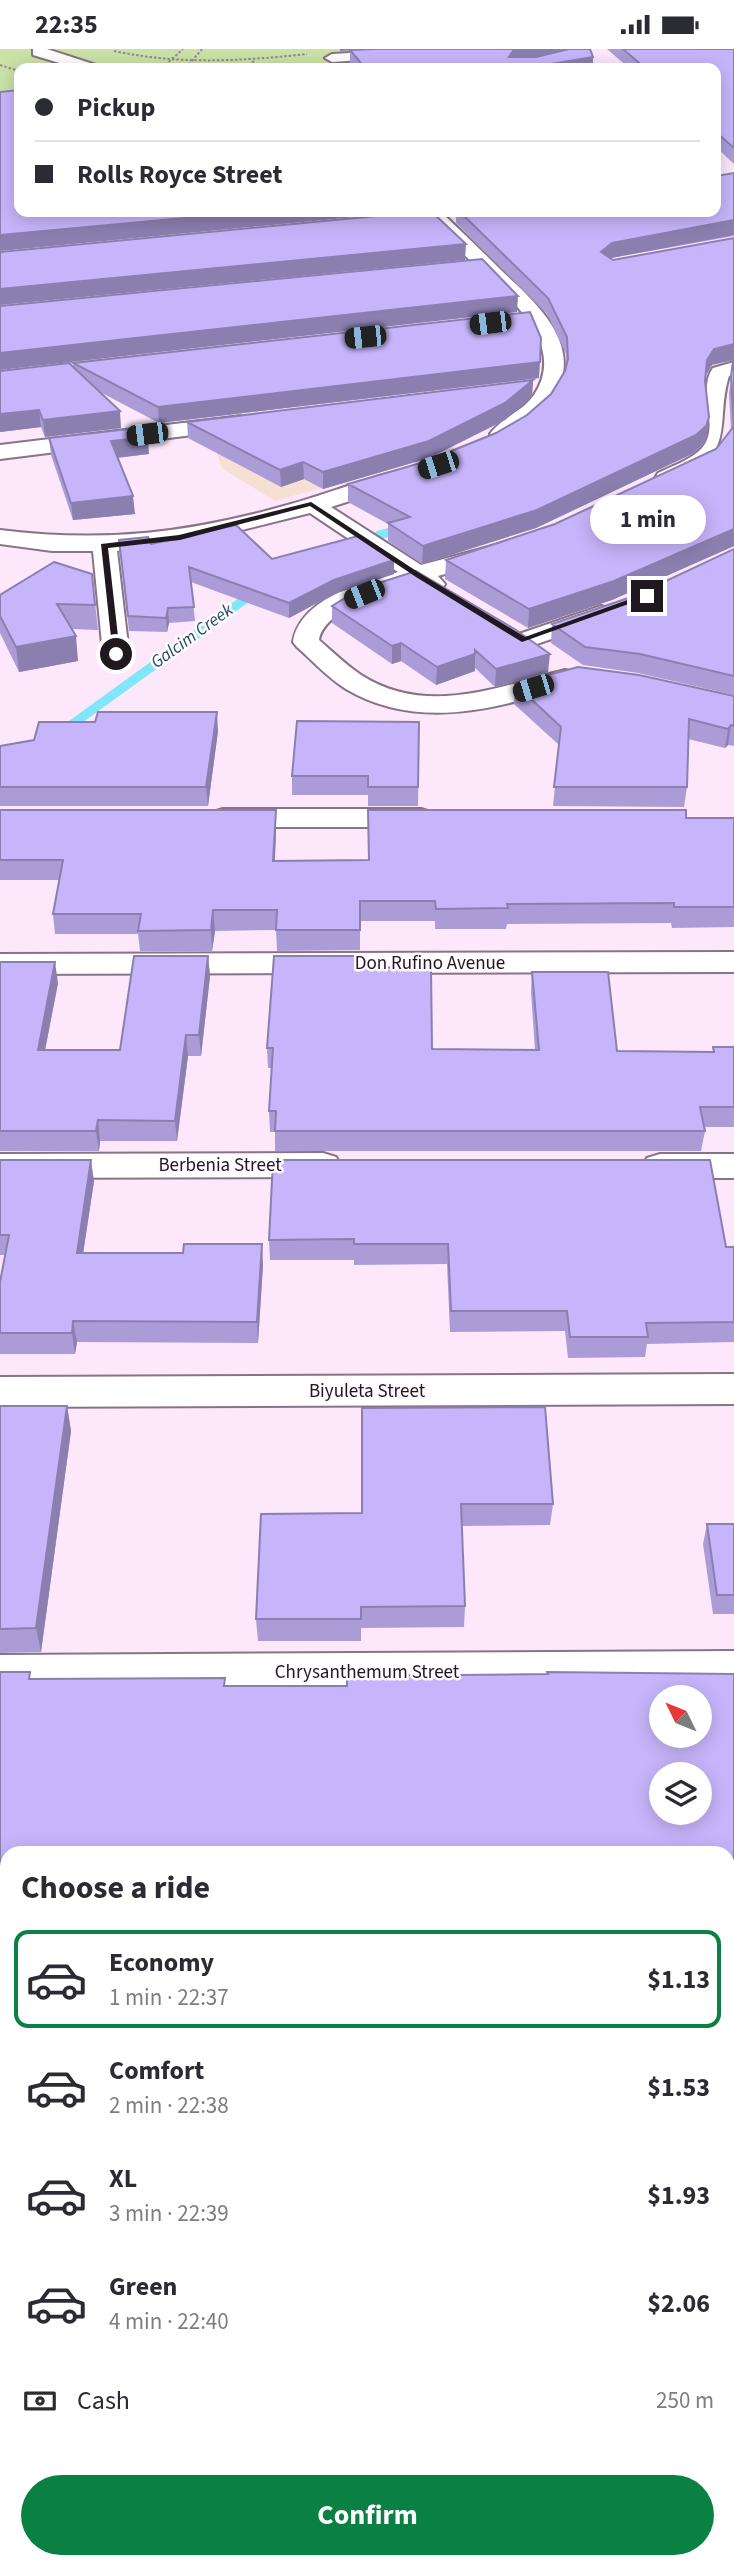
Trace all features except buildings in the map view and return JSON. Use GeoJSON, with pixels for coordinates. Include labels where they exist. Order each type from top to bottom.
{"type":"FeatureCollection","features":[{"type":"Feature","properties":{"kind":"street"},"geometry":{"type":"LineString","coordinates":[[40,49],[38,52],[74,63]]}},
{"type":"Feature","properties":{"kind":"street"},"geometry":{"type":"LineString","coordinates":[[329,57],[374,53],[417,54]]}},
{"type":"Feature","properties":{"kind":"street"},"geometry":{"type":"LineString","coordinates":[[429,217],[486,266],[537,318],[546,332],[553,353],[552,385],[538,407],[514,427],[481,446]]}},
{"type":"Feature","properties":{"kind":"street"},"geometry":{"type":"LineString","coordinates":[[458,268],[486,266]]}},
{"type":"Feature","properties":{"kind":"street"},"geometry":{"type":"LineString","coordinates":[[511,321],[537,318]]}},
{"type":"Feature","properties":{"kind":"street"},"geometry":{"type":"LineString","coordinates":[[643,489],[704,460],[718,444],[721,432],[714,386],[720,372],[734,368]]}},
{"type":"Feature","properties":{"kind":"street"},"geometry":{"type":"LineString","coordinates":[[527,388],[552,385]]}},
{"type":"Feature","properties":{"kind":"street"},"geometry":{"type":"LineString","coordinates":[[0,452],[256,421]]}},
{"type":"Feature","properties":{"kind":"street"},"geometry":{"type":"LineString","coordinates":[[0,537],[104,546],[180,538],[311,504],[416,472]]}},
{"type":"Feature","properties":{"kind":"street"},"geometry":{"type":"LineString","coordinates":[[311,504],[454,597]]}},
{"type":"Feature","properties":{"kind":"street"},"geometry":{"type":"LineString","coordinates":[[522,543],[377,589],[329,610],[316,619],[307,631],[306,642],[358,685],[390,697],[430,704],[467,705],[490,702],[556,661],[622,607]]}},
{"type":"Feature","properties":{"kind":"street"},"geometry":{"type":"LineString","coordinates":[[104,546],[116,654]]}},
{"type":"Feature","properties":{"kind":"street"},"geometry":{"type":"LineString","coordinates":[[501,626],[556,661]]}},
{"type":"Feature","properties":{"kind":"street"},"geometry":{"type":"LineString","coordinates":[[195,818],[445,818]]}},
{"type":"Feature","properties":{"kind":"street","name":"Don Rufino Avenue"},"geometry":{"type":"LineString","coordinates":[[0,964],[734,962]]}},
{"type":"Feature","properties":{"kind":"street","name":"Berbenia Street"},"geometry":{"type":"LineString","coordinates":[[0,1166],[357,1165]]}},
{"type":"Feature","properties":{"kind":"street"},"geometry":{"type":"LineString","coordinates":[[622,1166],[734,1166]]}},
{"type":"Feature","properties":{"kind":"street","name":"Biyuleta Street"},"geometry":{"type":"LineString","coordinates":[[0,1392],[734,1389]]}},
{"type":"Feature","properties":{"kind":"street","name":"Chrysanthemum Street"},"geometry":{"type":"LineString","coordinates":[[0,1674],[734,1670]]}},
{"type":"Feature","properties":{"kind":"path"},"geometry":{"type":"LineString","coordinates":[[106,49],[141,58],[190,62],[329,57]]}},
{"type":"Feature","properties":{"kind":"path"},"geometry":{"type":"LineString","coordinates":[[168,63],[183,49]]}},
{"type":"Feature","properties":{"kind":"path"},"geometry":{"type":"LineString","coordinates":[[190,62],[202,49]]}},
{"type":"Feature","properties":{"kind":"path"},"geometry":{"type":"LineString","coordinates":[[251,60],[255,63]]}},
{"type":"Feature","properties":{"kind":"shaded area"},"geometry":{"type":"Polygon","coordinates":[[[384,433],[409,463],[275,501],[222,468],[217,454],[384,433]]]}},
{"type":"Feature","properties":{"kind":"green space"},"geometry":{"type":"Polygon","coordinates":[[[0,49],[485,49],[496,63],[14,63],[14,97],[0,98],[0,49]]]}},
{"type":"Feature","properties":{"kind":"waterway","name":"Galcim Creek"},"geometry":{"type":"LineString","coordinates":[[395,530],[403,528]]}},
{"type":"Feature","properties":{"kind":"waterway","name":"Galcim Creek"},"geometry":{"type":"LineString","coordinates":[[379,535],[401,529]]}},
{"type":"Feature","properties":{"kind":"waterway","name":"Galcim Creek"},"geometry":{"type":"LineString","coordinates":[[63,731],[255,592]]}},
{"type":"Feature","properties":{"kind":"route"},"geometry":{"type":"LineString","coordinates":[[116,654],[104,546],[180,538],[311,504],[418,576],[525,640],[647,596]]}}]}
